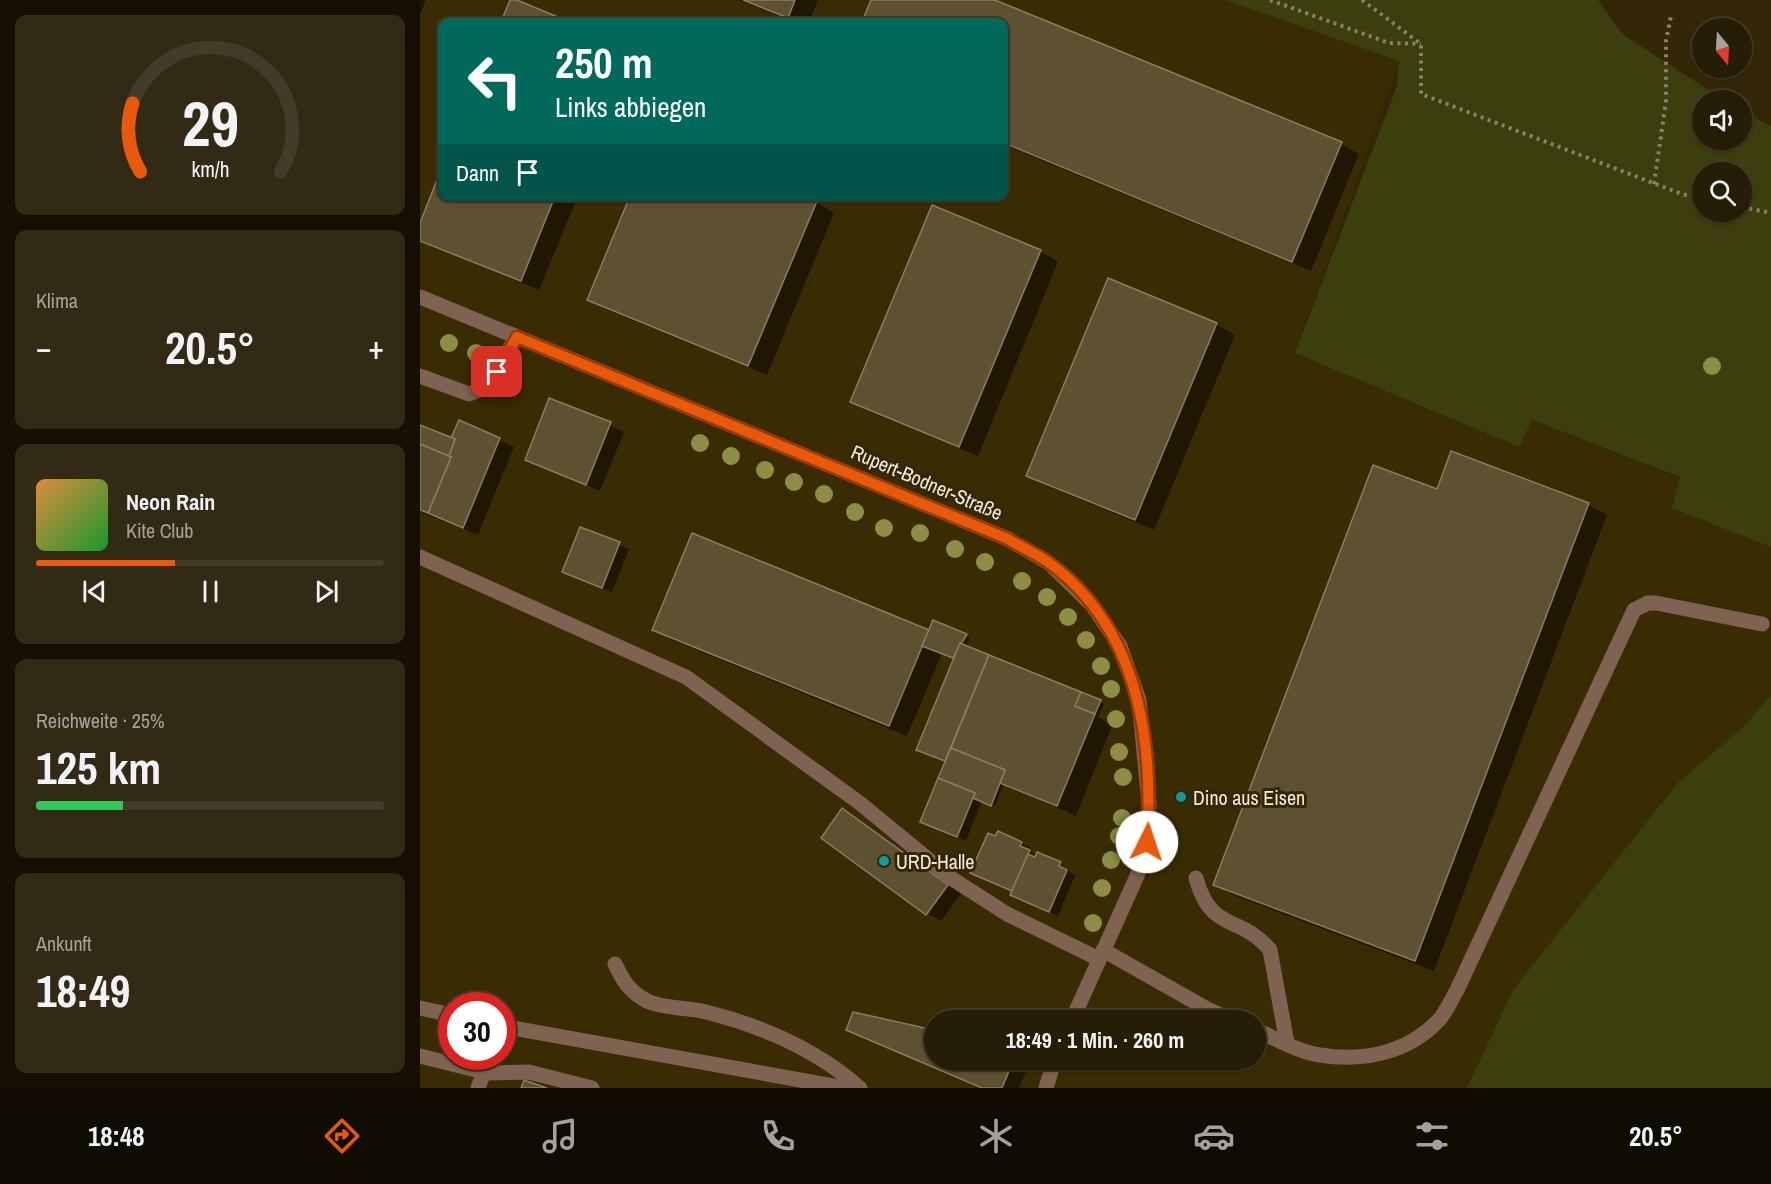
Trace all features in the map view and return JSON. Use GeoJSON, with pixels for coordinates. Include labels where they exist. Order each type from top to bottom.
{"type":"FeatureCollection","features":[{"type":"Feature","properties":{"kind":"street","name":"Rupert-Bodner-Straße"},"geometry":{"type":"LineString","coordinates":[[420,297],[1008,539],[1049,563],[1092,604],[1120,646],[1139,700],[1149,803],[1147,842],[1137,876],[1076,1010]]}},
{"type":"Feature","properties":{"kind":"street"},"geometry":{"type":"LineString","coordinates":[[420,376],[469,394],[491,386],[503,358],[517,337]]}},
{"type":"Feature","properties":{"kind":"street"},"geometry":{"type":"LineString","coordinates":[[420,556],[686,677],[861,804],[951,878],[1007,914],[1101,955],[1209,1010]]}},
{"type":"Feature","properties":{"kind":"street"},"geometry":{"type":"LineString","coordinates":[[1266,1034],[1318,1055],[1358,1057],[1391,1052],[1419,1038],[1440,1020],[1457,990],[1634,610],[1648,603],[1656,603],[1762,624]]}},
{"type":"Feature","properties":{"kind":"street"},"geometry":{"type":"LineString","coordinates":[[1196,878],[1210,911],[1263,942],[1270,950],[1287,1043]]}},
{"type":"Feature","properties":{"kind":"street"},"geometry":{"type":"LineString","coordinates":[[615,964],[627,988],[649,1002],[706,1012],[778,1036],[832,1065],[860,1088]]}},
{"type":"Feature","properties":{"kind":"street"},"geometry":{"type":"LineString","coordinates":[[420,1008],[438,1012]]}},
{"type":"Feature","properties":{"kind":"street"},"geometry":{"type":"LineString","coordinates":[[516,1029],[844,1088]]}},
{"type":"Feature","properties":{"kind":"street"},"geometry":{"type":"LineString","coordinates":[[420,1056],[484,1072],[529,1072],[592,1088]]}},
{"type":"Feature","properties":{"kind":"street"},"geometry":{"type":"LineString","coordinates":[[1046,1088],[1052,1070]]}},
{"type":"Feature","properties":{"kind":"street"},"geometry":{"type":"LineString","coordinates":[[478,1088],[484,1072]]}},
{"type":"Feature","properties":{"kind":"path"},"geometry":{"type":"LineString","coordinates":[[1270,0],[1389,43],[1420,44]]}},
{"type":"Feature","properties":{"kind":"path"},"geometry":{"type":"LineString","coordinates":[[1362,0],[1420,44]]}},
{"type":"Feature","properties":{"kind":"path"},"geometry":{"type":"LineString","coordinates":[[1654,184],[1666,101],[1666,41],[1671,16]]}},
{"type":"Feature","properties":{"kind":"path"},"geometry":{"type":"LineString","coordinates":[[1420,44],[1421,94],[1654,184],[1692,196]]}},
{"type":"Feature","properties":{"kind":"path"},"geometry":{"type":"LineString","coordinates":[[1752,209],[1771,213]]}},
{"type":"Feature","properties":{"kind":"shaded area"},"geometry":{"type":"Polygon","coordinates":[[[420,0],[1225,0],[1399,61],[1295,353],[1518,447],[1532,420],[1680,478],[1672,508],[1771,547],[1771,695],[1513,990],[1467,1088],[420,1088],[420,0]]]}},
{"type":"Feature","properties":{"kind":"green space"},"geometry":{"type":"Polygon","coordinates":[[[1225,0],[1598,0],[1622,34],[1709,90],[1692,90],[1692,150],[1752,150],[1752,117],[1771,126],[1771,547],[1672,508],[1680,477],[1532,420],[1519,447],[1295,353],[1397,86],[1399,61],[1225,0]]]}},
{"type":"Feature","properties":{"kind":"green space"},"geometry":{"type":"Polygon","coordinates":[[[1771,695],[1771,1088],[1467,1088],[1513,990],[1677,784],[1745,725],[1771,695]]]}},
{"type":"Feature","properties":{"kind":"building"},"geometry":{"type":"Polygon","coordinates":[[[510,0],[517,0],[560,18],[503,18],[510,0]]]}},
{"type":"Feature","properties":{"kind":"building"},"geometry":{"type":"Polygon","coordinates":[[[743,0],[795,0],[788,18],[743,0]]]}},
{"type":"Feature","properties":{"kind":"building"},"geometry":{"type":"Polygon","coordinates":[[[871,0],[995,0],[1342,142],[1292,262],[1008,145],[1008,18],[864,18],[871,0]]]}},
{"type":"Feature","properties":{"kind":"building"},"geometry":{"type":"Polygon","coordinates":[[[438,177],[438,201],[553,201],[521,281],[420,241],[420,223],[438,177]]]}},
{"type":"Feature","properties":{"kind":"building"},"geometry":{"type":"Polygon","coordinates":[[[628,201],[817,201],[748,366],[587,300],[628,201]]]}},
{"type":"Feature","properties":{"kind":"building"},"geometry":{"type":"Polygon","coordinates":[[[932,205],[1041,250],[959,447],[850,402],[932,205]]]}},
{"type":"Feature","properties":{"kind":"building"},"geometry":{"type":"Polygon","coordinates":[[[1108,278],[1217,323],[1135,520],[1026,476],[1108,278]]]}},
{"type":"Feature","properties":{"kind":"building"},"geometry":{"type":"Polygon","coordinates":[[[549,398],[611,422],[586,485],[525,460],[549,398]]]}},
{"type":"Feature","properties":{"kind":"building"},"geometry":{"type":"Polygon","coordinates":[[[459,420],[500,438],[463,528],[428,513],[451,457],[449,456],[455,439],[451,438],[459,420]]]}},
{"type":"Feature","properties":{"kind":"building"},"geometry":{"type":"Polygon","coordinates":[[[420,425],[455,439],[449,456],[420,444],[420,425]]]}},
{"type":"Feature","properties":{"kind":"building"},"geometry":{"type":"Polygon","coordinates":[[[420,444],[451,457],[428,513],[420,510],[420,444]]]}},
{"type":"Feature","properties":{"kind":"building"},"geometry":{"type":"Polygon","coordinates":[[[1451,451],[1589,503],[1415,961],[1213,885],[1373,465],[1437,489],[1451,451]]]}},
{"type":"Feature","properties":{"kind":"building"},"geometry":{"type":"Polygon","coordinates":[[[580,527],[620,542],[602,588],[562,572],[580,527]]]}},
{"type":"Feature","properties":{"kind":"building"},"geometry":{"type":"Polygon","coordinates":[[[692,533],[929,630],[889,726],[652,630],[692,533]]]}},
{"type":"Feature","properties":{"kind":"building"},"geometry":{"type":"Polygon","coordinates":[[[933,620],[967,634],[953,658],[922,646],[933,620]]]}},
{"type":"Feature","properties":{"kind":"building"},"geometry":{"type":"Polygon","coordinates":[[[960,643],[989,655],[945,761],[916,750],[960,643]]]}},
{"type":"Feature","properties":{"kind":"building"},"geometry":{"type":"Polygon","coordinates":[[[989,655],[1081,692],[1075,706],[1095,714],[1057,806],[1000,783],[1005,770],[951,748],[989,655]]]}},
{"type":"Feature","properties":{"kind":"building"},"geometry":{"type":"Polygon","coordinates":[[[1081,692],[1101,700],[1095,714],[1075,706],[1081,692]]]}},
{"type":"Feature","properties":{"kind":"building"},"geometry":{"type":"Polygon","coordinates":[[[951,748],[1005,770],[991,806],[973,798],[975,793],[938,778],[951,748]]]}},
{"type":"Feature","properties":{"kind":"building"},"geometry":{"type":"Polygon","coordinates":[[[938,778],[975,793],[957,837],[920,822],[938,778]]]}},
{"type":"Feature","properties":{"kind":"building","name":"URD-Halle"},"geometry":{"type":"Polygon","coordinates":[[[842,808],[948,885],[926,915],[821,838],[842,808]]]}},
{"type":"Feature","properties":{"kind":"building"},"geometry":{"type":"Polygon","coordinates":[[[998,831],[1022,842],[1020,846],[1030,850],[1012,891],[970,873],[988,833],[995,836],[998,831]]]}},
{"type":"Feature","properties":{"kind":"building"},"geometry":{"type":"Polygon","coordinates":[[[1037,852],[1061,862],[1059,866],[1067,870],[1049,912],[1010,895],[1028,854],[1035,857],[1037,852]]]}},
{"type":"Feature","properties":{"kind":"building"},"geometry":{"type":"Polygon","coordinates":[[[853,1012],[924,1028],[924,1063],[846,1030],[853,1012]]]}},
{"type":"Feature","properties":{"kind":"building"},"geometry":{"type":"Polygon","coordinates":[[[940,1070],[1009,1070],[1002,1088],[982,1088],[940,1070]]]}},
{"type":"Feature","properties":{"kind":"building"},"geometry":{"type":"Polygon","coordinates":[[[524,1080],[547,1088],[521,1088],[524,1080]]]}},
{"type":"Feature","properties":{"kind":"place","name":"Dino aus Eisen"},"geometry":{"type":"Point","coordinates":[1181,797]}},
{"type":"Feature","properties":{"kind":"place","name":"URD-Halle"},"geometry":{"type":"Point","coordinates":[884,861]}},
{"type":"Feature","properties":{"kind":"route"},"geometry":{"type":"LineString","coordinates":[[497,372],[517,337],[1008,539],[1049,563],[1092,604],[1120,646],[1139,700],[1149,803],[1147,842]]}}]}
